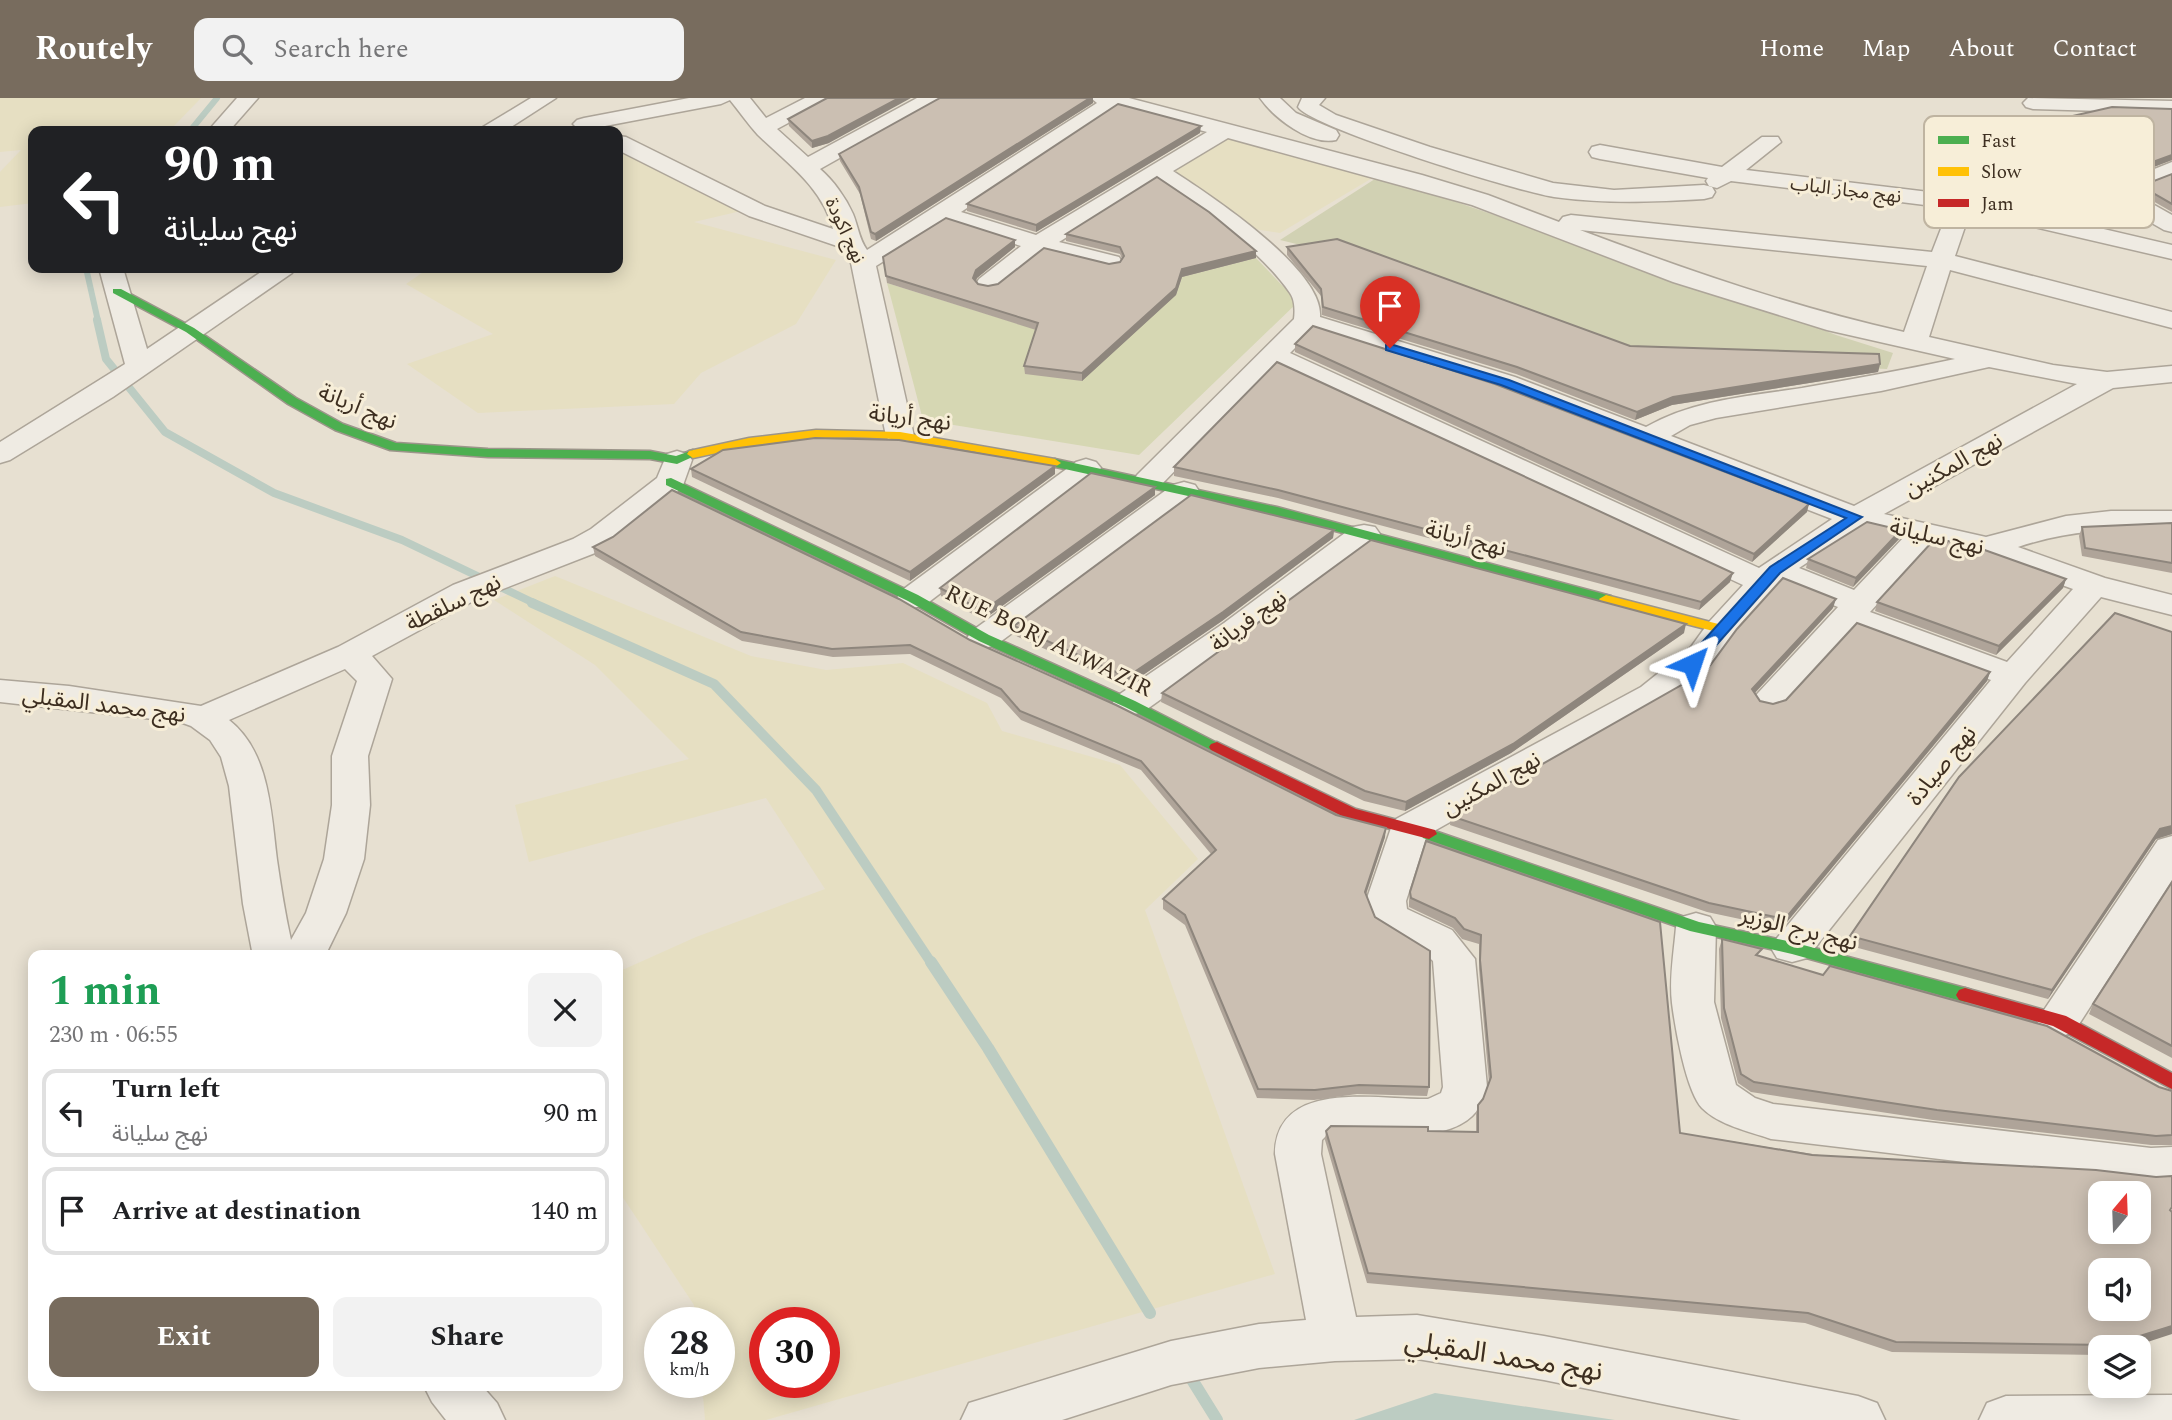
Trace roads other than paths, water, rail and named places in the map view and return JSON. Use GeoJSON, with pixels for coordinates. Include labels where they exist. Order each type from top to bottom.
{"type":"FeatureCollection","features":[{"type":"Feature","properties":{"kind":"street"},"geometry":{"type":"LineString","coordinates":[[223,126],[248,98]]}},
{"type":"Feature","properties":{"kind":"street"},"geometry":{"type":"LineString","coordinates":[[595,126],[721,98]]}},
{"type":"Feature","properties":{"kind":"street","name":"نهج اكودة"},"geometry":{"type":"LineString","coordinates":[[739,98],[763,128],[807,167],[831,195],[841,215],[849,242],[863,262],[900,436]]}},
{"type":"Feature","properties":{"kind":"street"},"geometry":{"type":"LineString","coordinates":[[763,128],[820,98]]}},
{"type":"Feature","properties":{"kind":"street"},"geometry":{"type":"LineString","coordinates":[[807,167],[932,98]]}},
{"type":"Feature","properties":{"kind":"street"},"geometry":{"type":"LineString","coordinates":[[1270,98],[1289,118],[1420,177],[1682,277],[1759,299],[1810,304],[1917,333],[1986,359],[2053,373],[2107,380]]}},
{"type":"Feature","properties":{"kind":"street"},"geometry":{"type":"LineString","coordinates":[[1315,98],[1308,102],[1308,107],[1329,120],[1551,190],[1583,195],[1628,196],[1704,192],[1770,142]]}},
{"type":"Feature","properties":{"kind":"street"},"geometry":{"type":"LineString","coordinates":[[498,126],[545,99],[589,126]]}},
{"type":"Feature","properties":{"kind":"street"},"geometry":{"type":"LineString","coordinates":[[863,262],[943,214],[1111,99],[1223,132],[1420,177],[1456,161]]}},
{"type":"Feature","properties":{"kind":"street"},"geometry":{"type":"LineString","coordinates":[[2034,103],[2172,107]]}},
{"type":"Feature","properties":{"kind":"street"},"geometry":{"type":"LineString","coordinates":[[988,284],[1039,244],[1223,132]]}},
{"type":"Feature","properties":{"kind":"street"},"geometry":{"type":"LineString","coordinates":[[623,144],[757,211],[849,242]]}},
{"type":"Feature","properties":{"kind":"street","name":"نهج مجاز الباب"},"geometry":{"type":"LineString","coordinates":[[1600,152],[1726,174],[1924,198]]}},
{"type":"Feature","properties":{"kind":"street"},"geometry":{"type":"LineString","coordinates":[[2154,176],[2172,169]]}},
{"type":"Feature","properties":{"kind":"street"},"geometry":{"type":"LineString","coordinates":[[1148,481],[1307,321],[1308,310],[1304,293],[1260,246],[1202,200],[1157,171]]}},
{"type":"Feature","properties":{"kind":"street"},"geometry":{"type":"LineString","coordinates":[[1682,277],[1698,249],[1710,207],[1704,192]]}},
{"type":"Feature","properties":{"kind":"street"},"geometry":{"type":"LineString","coordinates":[[943,214],[1039,244],[1110,262]]}},
{"type":"Feature","properties":{"kind":"street"},"geometry":{"type":"LineString","coordinates":[[2154,215],[2172,225]]}},
{"type":"Feature","properties":{"kind":"street"},"geometry":{"type":"LineString","coordinates":[[1531,218],[1941,260],[2172,320]]}},
{"type":"Feature","properties":{"kind":"street"},"geometry":{"type":"LineString","coordinates":[[1917,333],[1953,228]]}},
{"type":"Feature","properties":{"kind":"street","name":"نهج مجاز الباب"},"geometry":{"type":"LineString","coordinates":[[2069,228],[2172,252]]}},
{"type":"Feature","properties":{"kind":"street"},"geometry":{"type":"LineString","coordinates":[[0,454],[75,410],[276,273]]}},
{"type":"Feature","properties":{"kind":"street"},"geometry":{"type":"LineString","coordinates":[[114,279],[139,366]]}},
{"type":"Feature","properties":{"kind":"street","name":"نهج أريانة"},"geometry":{"type":"LineString","coordinates":[[114,279],[292,401],[339,427],[372,441],[425,450],[637,454],[674,471],[701,451],[749,442],[816,434],[900,436],[1148,481],[1364,534],[1721,629]]}},
{"type":"Feature","properties":{"kind":"street","name":"نهج سليانة"},"geometry":{"type":"LineString","coordinates":[[1307,321],[1505,383],[1856,517],[1987,547],[2094,585],[2172,605]]}},
{"type":"Feature","properties":{"kind":"street"},"geometry":{"type":"LineString","coordinates":[[1917,333],[2172,372]]}},
{"type":"Feature","properties":{"kind":"street"},"geometry":{"type":"LineString","coordinates":[[1272,355],[1769,576],[2013,676]]}},
{"type":"Feature","properties":{"kind":"street"},"geometry":{"type":"LineString","coordinates":[[1648,438],[1681,419],[1715,410],[1956,369],[1986,359]]}},
{"type":"Feature","properties":{"kind":"street","name":"نهج المكنين"},"geometry":{"type":"LineString","coordinates":[[1410,828],[1653,694],[1703,654],[1721,629],[1769,576],[1856,517],[2107,380],[2172,372]]}},
{"type":"Feature","properties":{"kind":"street"},"geometry":{"type":"LineString","coordinates":[[913,598],[1086,468]]}},
{"type":"Feature","properties":{"kind":"street","name":"RUE BORJ ALWAZIR"},"geometry":{"type":"LineString","coordinates":[[674,471],[984,638],[1130,704],[1329,805],[1371,820],[1410,828]]}},
{"type":"Feature","properties":{"kind":"street","name":"نهج سلقطة"},"geometry":{"type":"LineString","coordinates":[[204,718],[350,654],[465,592],[593,541],[674,471]]}},
{"type":"Feature","properties":{"kind":"street"},"geometry":{"type":"LineString","coordinates":[[984,638],[1184,491]]}},
{"type":"Feature","properties":{"kind":"street"},"geometry":{"type":"LineString","coordinates":[[1987,547],[2049,528],[2073,524],[2172,520]]}},
{"type":"Feature","properties":{"kind":"street"},"geometry":{"type":"LineString","coordinates":[[1770,700],[1926,532]]}},
{"type":"Feature","properties":{"kind":"street","name":"نهج فريانة"},"geometry":{"type":"LineString","coordinates":[[1130,704],[1236,630],[1364,534]]}},
{"type":"Feature","properties":{"kind":"street"},"geometry":{"type":"LineString","coordinates":[[2034,562],[2172,583]]}},
{"type":"Feature","properties":{"kind":"street","name":"نهج صيادة"},"geometry":{"type":"LineString","coordinates":[[1792,948],[2013,676],[2094,585]]}},
{"type":"Feature","properties":{"kind":"street"},"geometry":{"type":"LineString","coordinates":[[307,950],[326,913],[344,859],[351,805],[350,756],[375,679],[350,654]]}},
{"type":"Feature","properties":{"kind":"street","name":"نهج محمد المقبلي"},"geometry":{"type":"LineString","coordinates":[[0,691],[142,706],[204,718],[223,733],[239,757],[248,786],[263,904],[273,950]]}},
{"type":"Feature","properties":{"kind":"street"},"geometry":{"type":"LineString","coordinates":[[1335,1339],[1298,1154],[1301,1131],[1312,1119],[1329,1115],[1427,1116],[1449,1112],[1460,1104],[1465,1087],[1454,959],[1440,942],[1428,934],[1405,928],[1391,919],[1386,910],[1385,901],[1410,828]]}},
{"type":"Feature","properties":{"kind":"street","name":"نهج برج الوزير"},"geometry":{"type":"LineString","coordinates":[[1410,828],[1696,926],[1792,948],[2059,1021],[2172,1082]]}},
{"type":"Feature","properties":{"kind":"street"},"geometry":{"type":"LineString","coordinates":[[2059,1021],[2172,849]]}},
{"type":"Feature","properties":{"kind":"street"},"geometry":{"type":"LineString","coordinates":[[1696,926],[1693,1002],[1702,1049],[1717,1095],[1739,1110],[1770,1121],[2151,1166],[2172,1165]]}},
{"type":"Feature","properties":{"kind":"street","name":"نهج محمد المقبلي"},"geometry":{"type":"LineString","coordinates":[[988,1420],[1171,1363],[1259,1346],[1335,1339],[1430,1339],[1544,1358],[1858,1420]]}},
{"type":"Feature","properties":{"kind":"street"},"geometry":{"type":"LineString","coordinates":[[454,1391],[478,1420]]}},
{"type":"Feature","properties":{"kind":"street"},"geometry":{"type":"LineString","coordinates":[[2006,1420],[2172,1419]]}},
{"type":"Feature","properties":{"kind":"waterway"},"geometry":{"type":"LineString","coordinates":[[194,126],[217,98]]}},
{"type":"Feature","properties":{"kind":"waterway"},"geometry":{"type":"LineString","coordinates":[[87,273],[98,321]]}},
{"type":"Feature","properties":{"kind":"waterway"},"geometry":{"type":"LineString","coordinates":[[97,320],[106,359],[165,432],[274,493],[402,540],[536,604]]}},
{"type":"Feature","properties":{"kind":"waterway"},"geometry":{"type":"LineString","coordinates":[[532,603],[714,684],[816,790],[932,964]]}},
{"type":"Feature","properties":{"kind":"waterway"},"geometry":{"type":"LineString","coordinates":[[931,962],[988,1048],[1150,1313]]}},
{"type":"Feature","properties":{"kind":"waterway"},"geometry":{"type":"LineString","coordinates":[[1186,1370],[1217,1420]]}}]}
